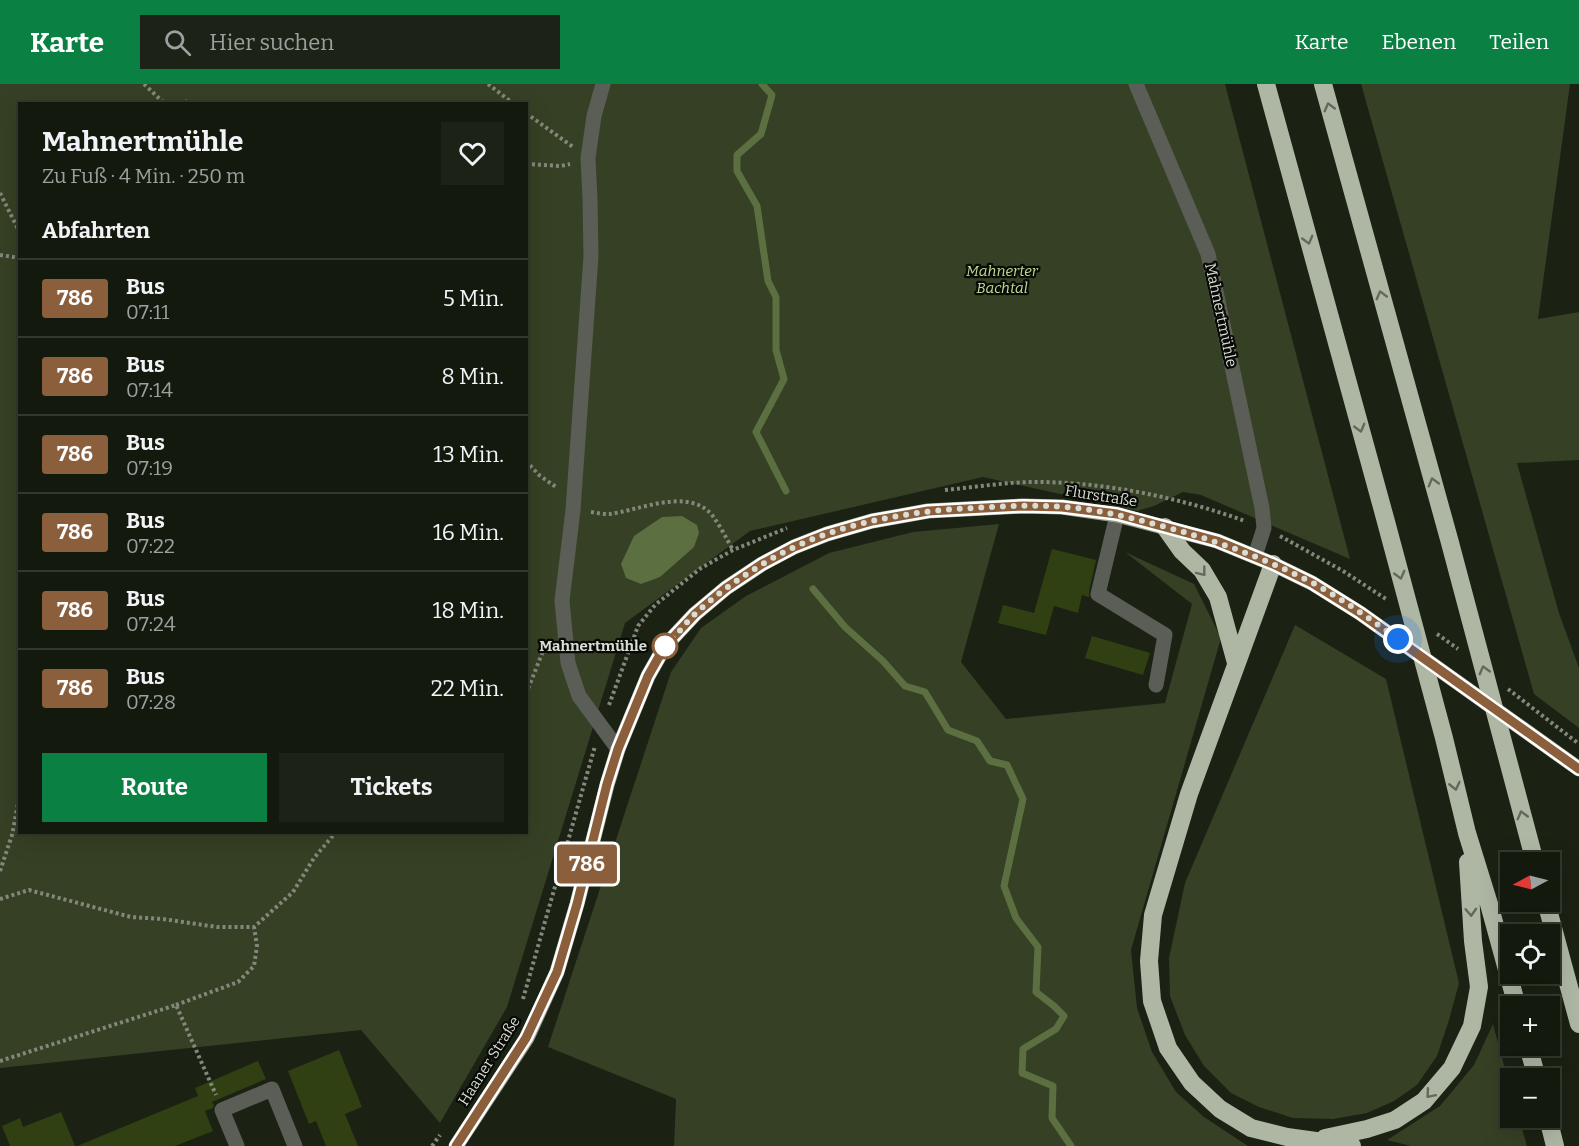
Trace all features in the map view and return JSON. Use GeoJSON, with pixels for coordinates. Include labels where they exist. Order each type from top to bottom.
{"type":"FeatureCollection","features":[{"type":"Feature","properties":{"kind":"highway"},"geometry":{"type":"LineString","coordinates":[[1266,84],[1385,518],[1467,833],[1514,996]]}},
{"type":"Feature","properties":{"kind":"highway"},"geometry":{"type":"LineString","coordinates":[[1323,84],[1449,539],[1532,852]]}},
{"type":"Feature","properties":{"kind":"highway"},"geometry":{"type":"LineString","coordinates":[[1165,527],[1182,551],[1202,570],[1218,597],[1236,663]]}},
{"type":"Feature","properties":{"kind":"highway"},"geometry":{"type":"LineString","coordinates":[[1273,564],[1189,794],[1153,915],[1149,961],[1152,1002],[1168,1048],[1192,1083],[1220,1109],[1251,1128],[1287,1137],[1352,1146]]}},
{"type":"Feature","properties":{"kind":"highway"},"geometry":{"type":"LineString","coordinates":[[1315,1140],[1367,1129],[1395,1120],[1424,1101],[1452,1068],[1472,1026],[1479,987],[1473,941],[1467,833]]}},
{"type":"Feature","properties":{"kind":"highway"},"geometry":{"type":"LineString","coordinates":[[1549,912],[1579,1023]]}},
{"type":"Feature","properties":{"kind":"highway"},"geometry":{"type":"LineString","coordinates":[[1551,1128],[1556,1146]]}},
{"type":"Feature","properties":{"kind":"main road","name":"Flurstraße"},"geometry":{"type":"LineString","coordinates":[[607,784],[618,749],[648,676],[665,646],[695,614],[726,588],[762,564],[794,547],[827,534],[872,521],[928,511],[1023,506],[1071,507],[1117,514],[1217,541],[1273,564],[1312,583],[1360,613],[1579,769]]}},
{"type":"Feature","properties":{"kind":"main road","name":"Haaner Straße"},"geometry":{"type":"LineString","coordinates":[[456,1146],[526,1038],[557,972],[577,904],[607,784]]}},
{"type":"Feature","properties":{"kind":"street"},"geometry":{"type":"LineString","coordinates":[[603,84],[594,116],[588,158],[591,256],[573,510],[562,601],[568,663],[579,696],[618,749]]}},
{"type":"Feature","properties":{"kind":"street","name":"Mahnertmühle"},"geometry":{"type":"LineString","coordinates":[[1136,84],[1208,254],[1262,508],[1264,528],[1254,556]]}},
{"type":"Feature","properties":{"kind":"street"},"geometry":{"type":"LineString","coordinates":[[1117,514],[1098,594],[1166,634],[1156,685]]}},
{"type":"Feature","properties":{"kind":"street"},"geometry":{"type":"LineString","coordinates":[[237,1146],[222,1110],[272,1089],[295,1146]]}},
{"type":"Feature","properties":{"kind":"path"},"geometry":{"type":"LineString","coordinates":[[144,84],[163,102]]}},
{"type":"Feature","properties":{"kind":"path"},"geometry":{"type":"LineString","coordinates":[[488,84],[511,102]]}},
{"type":"Feature","properties":{"kind":"path"},"geometry":{"type":"LineString","coordinates":[[528,114],[588,158]]}},
{"type":"Feature","properties":{"kind":"path"},"geometry":{"type":"LineString","coordinates":[[528,164],[561,166],[588,158]]}},
{"type":"Feature","properties":{"kind":"path"},"geometry":{"type":"LineString","coordinates":[[0,193],[18,229]]}},
{"type":"Feature","properties":{"kind":"path"},"geometry":{"type":"LineString","coordinates":[[0,255],[18,258]]}},
{"type":"Feature","properties":{"kind":"path"},"geometry":{"type":"LineString","coordinates":[[521,1005],[600,726],[639,626],[656,605],[682,583],[701,568],[733,550],[710,512],[699,505],[683,501],[643,506],[607,514],[573,510],[561,491],[539,475],[528,463]]}},
{"type":"Feature","properties":{"kind":"path"},"geometry":{"type":"LineString","coordinates":[[1264,528],[1343,571],[1391,602]]}},
{"type":"Feature","properties":{"kind":"path"},"geometry":{"type":"LineString","coordinates":[[528,689],[550,632]]}},
{"type":"Feature","properties":{"kind":"path"},"geometry":{"type":"LineString","coordinates":[[0,871],[12,835],[18,804]]}},
{"type":"Feature","properties":{"kind":"path"},"geometry":{"type":"LineString","coordinates":[[0,899],[29,890],[132,917],[217,927],[254,927],[293,892],[314,858],[334,834]]}},
{"type":"Feature","properties":{"kind":"path"},"geometry":{"type":"LineString","coordinates":[[0,1061],[176,1005],[238,982],[254,966],[257,946],[254,927]]}},
{"type":"Feature","properties":{"kind":"path"},"geometry":{"type":"LineString","coordinates":[[176,1005],[222,1110]]}},
{"type":"Feature","properties":{"kind":"path"},"geometry":{"type":"LineString","coordinates":[[432,1146],[445,1127]]}},
{"type":"Feature","properties":{"kind":"green space","name":"Mahnerter Bachtal"},"geometry":{"type":"Polygon","coordinates":[[[0,84],[1225,84],[1350,559],[1201,495],[1183,492],[1154,506],[1137,511],[983,477],[750,531],[625,623],[507,1007],[440,1123],[361,1030],[0,1068],[0,84]]]}},
{"type":"Feature","properties":{"kind":"green space"},"geometry":{"type":"Polygon","coordinates":[[[1361,84],[1570,84],[1538,319],[1579,312],[1579,460],[1517,463],[1559,613],[1579,668],[1579,728],[1534,694],[1361,84]]]}},
{"type":"Feature","properties":{"kind":"green space"},"geometry":{"type":"Polygon","coordinates":[[[999,524],[961,662],[1006,719],[1165,703],[1192,604],[1125,552],[1194,584],[1221,638],[1131,950],[1137,1008],[1152,1052],[1176,1092],[1204,1117],[1248,1146],[674,1146],[676,1099],[548,1047],[671,672],[701,628],[746,596],[829,553],[913,532],[999,524]]]}},
{"type":"Feature","properties":{"kind":"green space"},"geometry":{"type":"Polygon","coordinates":[[[1295,625],[1386,679],[1459,983],[1437,1056],[1417,1085],[1394,1101],[1367,1113],[1333,1119],[1293,1118],[1259,1107],[1231,1093],[1204,1066],[1185,1035],[1170,996],[1169,958],[1185,883],[1295,625]]]}},
{"type":"Feature","properties":{"kind":"green space"},"geometry":{"type":"Polygon","coordinates":[[[1493,1024],[1505,1068],[1500,1068],[1500,1128],[1522,1128],[1527,1146],[1411,1146],[1387,1140],[1440,1106],[1474,1065],[1493,1024]]]}},
{"type":"Feature","properties":{"kind":"shaded area"},"geometry":{"type":"Polygon","coordinates":[[[682,516],[697,525],[699,533],[694,547],[660,577],[641,584],[626,578],[621,564],[634,536],[662,517],[682,516]]]}},
{"type":"Feature","properties":{"kind":"building"},"geometry":{"type":"Polygon","coordinates":[[[1052,549],[1096,560],[1089,597],[1082,595],[1078,613],[1054,606],[1046,635],[998,623],[1003,605],[1034,613],[1052,549]]]}},
{"type":"Feature","properties":{"kind":"building"},"geometry":{"type":"Polygon","coordinates":[[[1092,636],[1150,653],[1143,675],[1085,658],[1092,636]]]}},
{"type":"Feature","properties":{"kind":"building"},"geometry":{"type":"Polygon","coordinates":[[[339,1050],[362,1107],[345,1114],[358,1146],[326,1146],[316,1121],[309,1124],[288,1071],[339,1050]]]}},
{"type":"Feature","properties":{"kind":"building"},"geometry":{"type":"Polygon","coordinates":[[[258,1061],[266,1079],[212,1102],[213,1108],[205,1111],[213,1131],[175,1146],[77,1146],[198,1096],[195,1088],[258,1061]]]}},
{"type":"Feature","properties":{"kind":"building"},"geometry":{"type":"Polygon","coordinates":[[[61,1112],[75,1146],[10,1146],[2,1126],[20,1118],[23,1127],[61,1112]]]}},
{"type":"Feature","properties":{"kind":"waterway"},"geometry":{"type":"LineString","coordinates":[[762,84],[772,95],[761,134],[737,155],[737,171],[757,206],[768,281],[776,297],[776,350],[784,379],[756,432],[786,491]]}},
{"type":"Feature","properties":{"kind":"waterway"},"geometry":{"type":"LineString","coordinates":[[813,589],[845,627],[883,661],[905,686],[925,692],[948,730],[977,741],[990,761],[1007,765],[1023,799],[1004,886],[1016,918],[1038,947],[1036,992],[1064,1016],[1056,1029],[1023,1049],[1022,1073],[1053,1086],[1052,1118],[1071,1146]]}},
{"type":"Feature","properties":{"kind":"bus line","name":"786"},"geometry":{"type":"LineString","coordinates":[[456,1146],[526,1038],[557,972],[618,749],[648,676],[665,646],[695,614],[726,588],[762,564],[794,547],[827,534],[872,521],[928,511],[1023,506],[1087,509],[1117,514],[1217,541],[1312,583],[1360,613],[1579,769]]}},
{"type":"Feature","properties":{"kind":"place","name":"Mahnertmühle"},"geometry":{"type":"Point","coordinates":[665,646]}},
{"type":"Feature","properties":{"kind":"route"},"geometry":{"type":"LineString","coordinates":[[665,646],[695,614],[726,588],[762,564],[794,547],[827,534],[872,521],[928,511],[1023,506],[1087,509],[1117,514],[1217,541],[1312,583],[1398,639]]}}]}
